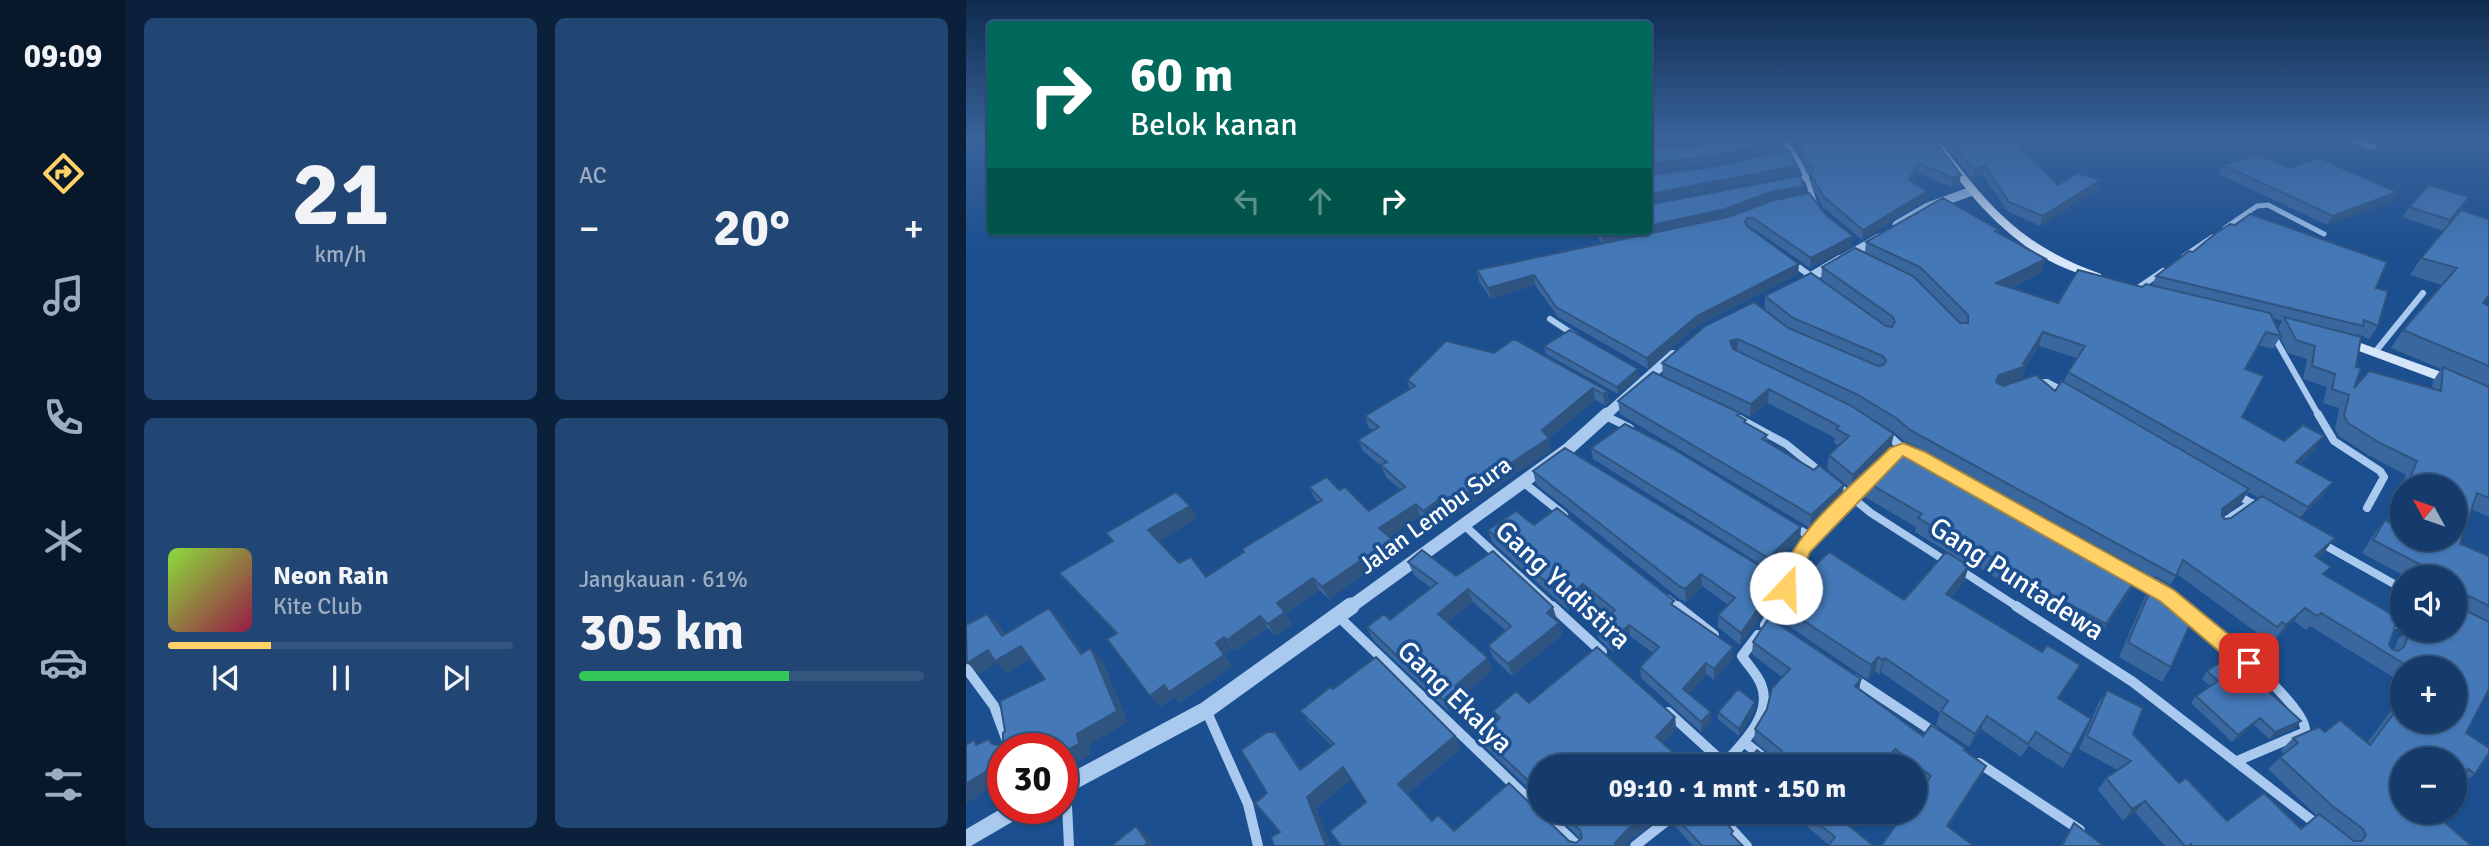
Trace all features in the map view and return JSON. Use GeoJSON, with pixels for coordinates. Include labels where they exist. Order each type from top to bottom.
{"type":"FeatureCollection","features":[{"type":"Feature","properties":{"kind":"main road"},"geometry":{"type":"LineString","coordinates":[[1962,177],[1998,219],[2044,256],[2075,269],[2158,294]]}},
{"type":"Feature","properties":{"kind":"main road"},"geometry":{"type":"LineString","coordinates":[[2267,322],[2280,325]]}},
{"type":"Feature","properties":{"kind":"main road"},"geometry":{"type":"LineString","coordinates":[[2332,338],[2376,351],[2461,385]]}},
{"type":"Feature","properties":{"kind":"street"},"geometry":{"type":"LineString","coordinates":[[1787,182],[1805,177]]}},
{"type":"Feature","properties":{"kind":"street"},"geometry":{"type":"LineString","coordinates":[[1807,177],[1811,197],[1819,207]]}},
{"type":"Feature","properties":{"kind":"street"},"geometry":{"type":"LineString","coordinates":[[1789,289],[1814,280],[1928,207],[1972,191]]}},
{"type":"Feature","properties":{"kind":"street"},"geometry":{"type":"LineString","coordinates":[[1799,199],[1811,197]]}},
{"type":"Feature","properties":{"kind":"street"},"geometry":{"type":"LineString","coordinates":[[2126,285],[2257,206],[2274,206],[2324,234]]}},
{"type":"Feature","properties":{"kind":"street"},"geometry":{"type":"LineString","coordinates":[[1781,255],[1814,280]]}},
{"type":"Feature","properties":{"kind":"street"},"geometry":{"type":"LineString","coordinates":[[2376,351],[2423,293]]}},
{"type":"Feature","properties":{"kind":"street"},"geometry":{"type":"LineString","coordinates":[[1550,319],[1586,342]]}},
{"type":"Feature","properties":{"kind":"street"},"geometry":{"type":"LineString","coordinates":[[2267,322],[2285,360],[2334,441],[2380,471],[2384,477],[2367,508]]}},
{"type":"Feature","properties":{"kind":"street","name":"Jalan Lembu Sura"},"geometry":{"type":"LineString","coordinates":[[1078,779],[1206,710],[1523,482],[1572,454],[1606,416],[1615,399],[1649,376],[1681,348]]}},
{"type":"Feature","properties":{"kind":"street"},"geometry":{"type":"LineString","coordinates":[[2020,386],[2040,380],[2067,393]]}},
{"type":"Feature","properties":{"kind":"street","name":"Gang Puntadewa"},"geometry":{"type":"LineString","coordinates":[[1733,415],[1786,444],[1871,513],[2104,662],[2176,713],[2323,829]]}},
{"type":"Feature","properties":{"kind":"street"},"geometry":{"type":"LineString","coordinates":[[1606,416],[1635,430]]}},
{"type":"Feature","properties":{"kind":"street"},"geometry":{"type":"LineString","coordinates":[[1875,427],[1903,451]]}},
{"type":"Feature","properties":{"kind":"street"},"geometry":{"type":"LineString","coordinates":[[1742,656],[1768,621],[1786,588],[1797,556],[1879,471]]}},
{"type":"Feature","properties":{"kind":"street"},"geometry":{"type":"LineString","coordinates":[[1523,482],[1574,523]]}},
{"type":"Feature","properties":{"kind":"street"},"geometry":{"type":"LineString","coordinates":[[2228,489],[2263,510]]}},
{"type":"Feature","properties":{"kind":"street"},"geometry":{"type":"LineString","coordinates":[[2219,526],[2252,503]]}},
{"type":"Feature","properties":{"kind":"street"},"geometry":{"type":"LineString","coordinates":[[1780,518],[1813,538]]}},
{"type":"Feature","properties":{"kind":"street","name":"Gang Yudistira"},"geometry":{"type":"LineString","coordinates":[[1464,525],[1613,662]]}},
{"type":"Feature","properties":{"kind":"street"},"geometry":{"type":"LineString","coordinates":[[2309,536],[2390,582]]}},
{"type":"Feature","properties":{"kind":"street"},"geometry":{"type":"LineString","coordinates":[[2126,571],[2167,596]]}},
{"type":"Feature","properties":{"kind":"street"},"geometry":{"type":"LineString","coordinates":[[1774,580],[1786,588]]}},
{"type":"Feature","properties":{"kind":"street"},"geometry":{"type":"LineString","coordinates":[[1656,589],[1721,640]]}},
{"type":"Feature","properties":{"kind":"street"},"geometry":{"type":"LineString","coordinates":[[2177,603],[2249,663],[2297,710],[2306,726],[2305,732],[2237,761]]}},
{"type":"Feature","properties":{"kind":"street","name":"Gang Ekalya"},"geometry":{"type":"LineString","coordinates":[[1338,617],[1528,799]]}},
{"type":"Feature","properties":{"kind":"street"},"geometry":{"type":"LineString","coordinates":[[1769,622],[1781,629]]}},
{"type":"Feature","properties":{"kind":"street"},"geometry":{"type":"LineString","coordinates":[[1731,648],[1742,656],[1762,685],[1764,694],[1761,712],[1744,742],[1733,754]]}},
{"type":"Feature","properties":{"kind":"street"},"geometry":{"type":"LineString","coordinates":[[966,668],[994,706],[1004,733]]}},
{"type":"Feature","properties":{"kind":"street"},"geometry":{"type":"LineString","coordinates":[[1850,676],[1942,738]]}},
{"type":"Feature","properties":{"kind":"street"},"geometry":{"type":"LineString","coordinates":[[1664,708],[1712,754]]}},
{"type":"Feature","properties":{"kind":"street"},"geometry":{"type":"LineString","coordinates":[[1206,710],[1248,804],[1258,846]]}},
{"type":"Feature","properties":{"kind":"street"},"geometry":{"type":"LineString","coordinates":[[1744,742],[1759,754]]}},
{"type":"Feature","properties":{"kind":"street"},"geometry":{"type":"LineString","coordinates":[[1965,753],[2092,838]]}},
{"type":"Feature","properties":{"kind":"street"},"geometry":{"type":"LineString","coordinates":[[966,839],[992,824]]}},
{"type":"Feature","properties":{"kind":"street"},"geometry":{"type":"LineString","coordinates":[[1067,824],[1069,846]]}},
{"type":"Feature","properties":{"kind":"street","name":"Gang Ekalya"},"geometry":{"type":"LineString","coordinates":[[1555,824],[1578,846]]}},
{"type":"Feature","properties":{"kind":"street"},"geometry":{"type":"LineString","coordinates":[[1643,844],[1665,824]]}},
{"type":"Feature","properties":{"kind":"street"},"geometry":{"type":"LineString","coordinates":[[1727,824],[1746,846]]}},
{"type":"Feature","properties":{"kind":"building"},"geometry":{"type":"Polygon","coordinates":[[[1652,177],[1736,177],[1652,194],[1652,177]]]}},
{"type":"Feature","properties":{"kind":"building"},"geometry":{"type":"Polygon","coordinates":[[[1792,177],[1801,177],[1804,186],[1771,192],[1725,209],[1652,225],[1652,204],[1792,177]]]}},
{"type":"Feature","properties":{"kind":"building"},"geometry":{"type":"Polygon","coordinates":[[[1812,177],[1910,177],[1909,180],[1927,191],[1863,230],[1824,197],[1812,177]]]}},
{"type":"Feature","properties":{"kind":"building"},"geometry":{"type":"Polygon","coordinates":[[[1993,177],[2050,177],[2058,185],[2070,177],[2100,180],[2043,216],[2009,202],[1993,177]]]}},
{"type":"Feature","properties":{"kind":"building"},"geometry":{"type":"Polygon","coordinates":[[[2250,177],[2364,177],[2397,192],[2333,216],[2250,177]]]}},
{"type":"Feature","properties":{"kind":"building"},"geometry":{"type":"Polygon","coordinates":[[[2429,185],[2469,197],[2450,220],[2409,207],[2429,185]]]}},
{"type":"Feature","properties":{"kind":"building"},"geometry":{"type":"Polygon","coordinates":[[[1809,193],[1827,216],[1853,236],[1811,258],[1753,218],[1747,218],[1747,226],[1799,264],[1697,316],[1647,358],[1556,307],[1534,275],[1488,288],[1477,270],[1652,235],[1728,217],[1774,200],[1809,193]]]}},
{"type":"Feature","properties":{"kind":"building"},"geometry":{"type":"Polygon","coordinates":[[[1943,198],[2046,259],[1996,283],[2058,303],[2078,270],[2142,287],[2146,284],[2270,313],[2281,336],[2266,332],[2245,369],[2264,376],[2242,417],[2284,441],[2303,425],[2324,436],[2296,462],[2333,482],[2308,507],[2068,372],[2085,346],[2043,332],[2023,364],[2026,366],[1999,375],[1996,382],[2003,386],[2036,375],[2055,391],[2062,381],[2249,489],[2222,509],[2225,519],[2231,518],[2262,496],[2335,538],[2315,556],[2331,567],[2323,574],[2390,613],[2389,645],[2392,649],[2398,651],[2406,642],[2467,642],[2467,611],[2489,622],[2489,689],[2467,731],[2467,656],[2391,656],[2321,613],[2317,616],[2305,608],[2286,625],[2282,622],[2277,627],[2183,560],[2176,576],[1910,430],[1896,418],[1858,395],[1738,339],[1730,341],[1733,349],[1850,405],[1894,434],[1853,475],[1829,455],[1849,436],[1836,429],[1839,426],[1769,389],[1751,404],[1662,363],[1705,326],[1754,302],[1788,328],[1878,366],[1883,365],[1886,361],[1883,356],[1793,318],[1765,296],[1811,273],[1886,326],[1892,327],[1895,322],[1893,317],[1822,267],[1855,248],[1913,276],[1960,323],[1968,323],[1968,315],[1920,267],[1866,242],[1943,198]]]}},
{"type":"Feature","properties":{"kind":"building"},"geometry":{"type":"Polygon","coordinates":[[[2461,210],[2489,219],[2489,295],[2483,303],[2489,306],[2489,366],[2403,330],[2457,268],[2421,258],[2461,210]]]}},
{"type":"Feature","properties":{"kind":"building"},"geometry":{"type":"Polygon","coordinates":[[[2250,214],[2387,262],[2376,288],[2388,291],[2378,326],[2364,320],[2363,326],[2156,276],[2216,233],[2230,224],[2235,225],[2250,214]]]}},
{"type":"Feature","properties":{"kind":"building"},"geometry":{"type":"Polygon","coordinates":[[[2284,317],[2361,337],[2356,367],[2361,368],[2354,388],[2369,371],[2441,391],[2443,367],[2489,387],[2489,498],[2477,493],[2468,520],[2468,474],[2412,474],[2417,461],[2378,442],[2348,423],[2344,416],[2349,395],[2332,389],[2335,374],[2312,366],[2315,346],[2296,340],[2284,317]]]}},
{"type":"Feature","properties":{"kind":"building"},"geometry":{"type":"Polygon","coordinates":[[[1570,330],[1638,369],[1617,387],[1544,346],[1570,330]]]}},
{"type":"Feature","properties":{"kind":"building"},"geometry":{"type":"Polygon","coordinates":[[[1514,339],[1607,391],[1603,394],[1593,388],[1542,430],[1549,438],[1446,506],[1439,500],[1423,511],[1416,504],[1379,528],[1392,539],[1322,587],[1313,578],[1277,603],[1285,612],[1268,624],[1260,616],[1227,640],[1224,637],[1216,643],[1224,655],[1169,692],[1164,685],[1150,696],[1107,639],[1117,633],[1059,573],[1113,541],[1106,533],[1176,492],[1190,506],[1148,530],[1179,563],[1191,557],[1206,577],[1244,552],[1242,549],[1322,500],[1309,487],[1327,477],[1339,490],[1345,487],[1369,511],[1405,487],[1381,465],[1387,462],[1358,440],[1379,427],[1365,416],[1415,386],[1407,380],[1446,341],[1494,353],[1514,339]]]}},
{"type":"Feature","properties":{"kind":"building"},"geometry":{"type":"Polygon","coordinates":[[[1653,372],[1740,413],[1737,415],[1746,420],[1744,422],[1767,435],[1762,439],[1814,470],[1819,465],[1844,485],[1811,515],[1618,401],[1653,372]]]}},
{"type":"Feature","properties":{"kind":"building"},"geometry":{"type":"Polygon","coordinates":[[[1625,424],[1672,448],[1801,527],[1768,558],[1591,448],[1625,424]]]}},
{"type":"Feature","properties":{"kind":"building"},"geometry":{"type":"Polygon","coordinates":[[[1906,442],[2141,571],[2106,624],[2013,574],[2015,571],[1981,551],[1977,556],[1955,542],[1957,540],[1918,518],[1922,514],[1865,481],[1906,442]]]}},
{"type":"Feature","properties":{"kind":"building"},"geometry":{"type":"Polygon","coordinates":[[[1565,448],[1776,578],[1773,587],[1741,633],[1718,615],[1735,598],[1701,574],[1685,589],[1679,586],[1533,471],[1565,448]]]}},
{"type":"Feature","properties":{"kind":"building"},"geometry":{"type":"Polygon","coordinates":[[[1557,508],[1672,599],[1674,601],[1671,604],[1733,647],[1714,669],[1706,663],[1683,689],[1711,712],[1701,722],[1640,667],[1659,647],[1629,625],[1611,641],[1596,627],[1615,610],[1583,584],[1565,599],[1488,530],[1516,511],[1534,525],[1557,508]]]}},
{"type":"Feature","properties":{"kind":"building"},"geometry":{"type":"Polygon","coordinates":[[[2385,520],[2390,522],[2390,549],[2373,540],[2385,520]]]}},
{"type":"Feature","properties":{"kind":"building"},"geometry":{"type":"Polygon","coordinates":[[[2468,547],[2489,556],[2489,606],[2467,597],[2467,565],[2421,565],[2394,551],[2468,551],[2468,547]]]}},
{"type":"Feature","properties":{"kind":"building"},"geometry":{"type":"Polygon","coordinates":[[[1422,550],[1456,576],[1493,551],[1553,607],[1547,613],[1559,623],[1508,664],[1488,646],[1511,626],[1468,589],[1438,614],[1488,658],[1443,700],[1367,627],[1384,614],[1390,620],[1437,583],[1408,562],[1422,550]]]}},
{"type":"Feature","properties":{"kind":"building"},"geometry":{"type":"Polygon","coordinates":[[[1829,552],[1904,600],[1946,552],[1969,566],[1946,594],[2042,652],[2047,645],[2080,665],[2058,698],[2091,719],[2071,755],[2036,732],[2028,744],[1987,716],[1975,734],[1941,711],[1948,701],[1885,658],[1883,660],[1878,657],[1871,665],[1778,604],[1788,584],[1793,587],[1829,552]]]}},
{"type":"Feature","properties":{"kind":"building"},"geometry":{"type":"Polygon","coordinates":[[[2156,577],[2171,586],[2166,596],[2196,611],[2171,667],[2128,642],[2156,577]]]}},
{"type":"Feature","properties":{"kind":"building"},"geometry":{"type":"Polygon","coordinates":[[[1049,608],[1081,654],[1091,648],[1117,711],[1078,733],[1003,733],[1005,731],[1000,701],[1045,679],[1021,646],[995,661],[988,650],[967,663],[966,625],[987,614],[1002,636],[1049,608]]]}},
{"type":"Feature","properties":{"kind":"building"},"geometry":{"type":"Polygon","coordinates":[[[1769,618],[1861,679],[1855,686],[1923,736],[1931,725],[1986,766],[1947,826],[1974,846],[1881,846],[1897,824],[1927,824],[1927,781],[1931,776],[1927,773],[1927,754],[1902,754],[1895,749],[1891,754],[1782,754],[1782,751],[1755,729],[1767,709],[1772,688],[1790,669],[1753,642],[1769,618]]]}},
{"type":"Feature","properties":{"kind":"building"},"geometry":{"type":"Polygon","coordinates":[[[1597,647],[1675,717],[1656,737],[1675,754],[1528,754],[1528,781],[1480,735],[1500,718],[1493,711],[1516,691],[1529,703],[1597,647]]]}},
{"type":"Feature","properties":{"kind":"building"},"geometry":{"type":"Polygon","coordinates":[[[2230,656],[2301,721],[2275,732],[2260,718],[2238,735],[2196,696],[2218,681],[2207,671],[2230,656]]]}},
{"type":"Feature","properties":{"kind":"building"},"geometry":{"type":"Polygon","coordinates":[[[1376,657],[1455,736],[1398,784],[1432,821],[1438,815],[1454,831],[1509,783],[1528,801],[1528,824],[1551,824],[1569,841],[1576,843],[1582,838],[1580,830],[1574,824],[1635,824],[1615,843],[1617,846],[1341,846],[1330,831],[1366,802],[1343,767],[1307,797],[1326,846],[1274,846],[1271,837],[1280,832],[1255,803],[1267,793],[1241,750],[1267,732],[1275,732],[1300,770],[1334,744],[1300,711],[1330,687],[1333,689],[1376,657]]]}},
{"type":"Feature","properties":{"kind":"building"},"geometry":{"type":"Polygon","coordinates":[[[1738,689],[1755,702],[1739,729],[1718,712],[1738,689]]]}},
{"type":"Feature","properties":{"kind":"building"},"geometry":{"type":"Polygon","coordinates":[[[2107,690],[2143,708],[2133,734],[2179,783],[2186,778],[2227,821],[2264,793],[2301,829],[2319,814],[2354,841],[2362,841],[2366,835],[2363,829],[2331,805],[2280,757],[2298,743],[2293,738],[2319,727],[2325,732],[2340,720],[2370,745],[2390,718],[2390,733],[2466,733],[2489,748],[2489,753],[2475,774],[2467,770],[2467,747],[2390,747],[2390,824],[2446,824],[2472,846],[2185,846],[2145,801],[2132,809],[2106,778],[2131,761],[2087,736],[2107,690]]]}},
{"type":"Feature","properties":{"kind":"building"},"geometry":{"type":"Polygon","coordinates":[[[974,740],[976,745],[987,740],[987,771],[966,784],[966,745],[974,740]]]}},
{"type":"Feature","properties":{"kind":"building"},"geometry":{"type":"Polygon","coordinates":[[[2074,823],[2104,846],[2062,846],[2074,823]]]}},
{"type":"Feature","properties":{"kind":"building"},"geometry":{"type":"Polygon","coordinates":[[[1682,824],[1727,824],[1733,831],[1731,834],[1743,846],[1702,846],[1682,824]]]}},
{"type":"Feature","properties":{"kind":"building"},"geometry":{"type":"Polygon","coordinates":[[[1819,824],[1847,824],[1874,846],[1828,846],[1835,837],[1819,824]]]}},
{"type":"Feature","properties":{"kind":"building"},"geometry":{"type":"Polygon","coordinates":[[[1136,826],[1148,843],[1144,846],[1111,846],[1136,826]]]}},
{"type":"Feature","properties":{"kind":"route"},"geometry":{"type":"LineString","coordinates":[[1786,588],[1791,569],[1804,547],[1896,452],[1903,449],[2138,578],[2187,610],[2249,663]]}}]}
